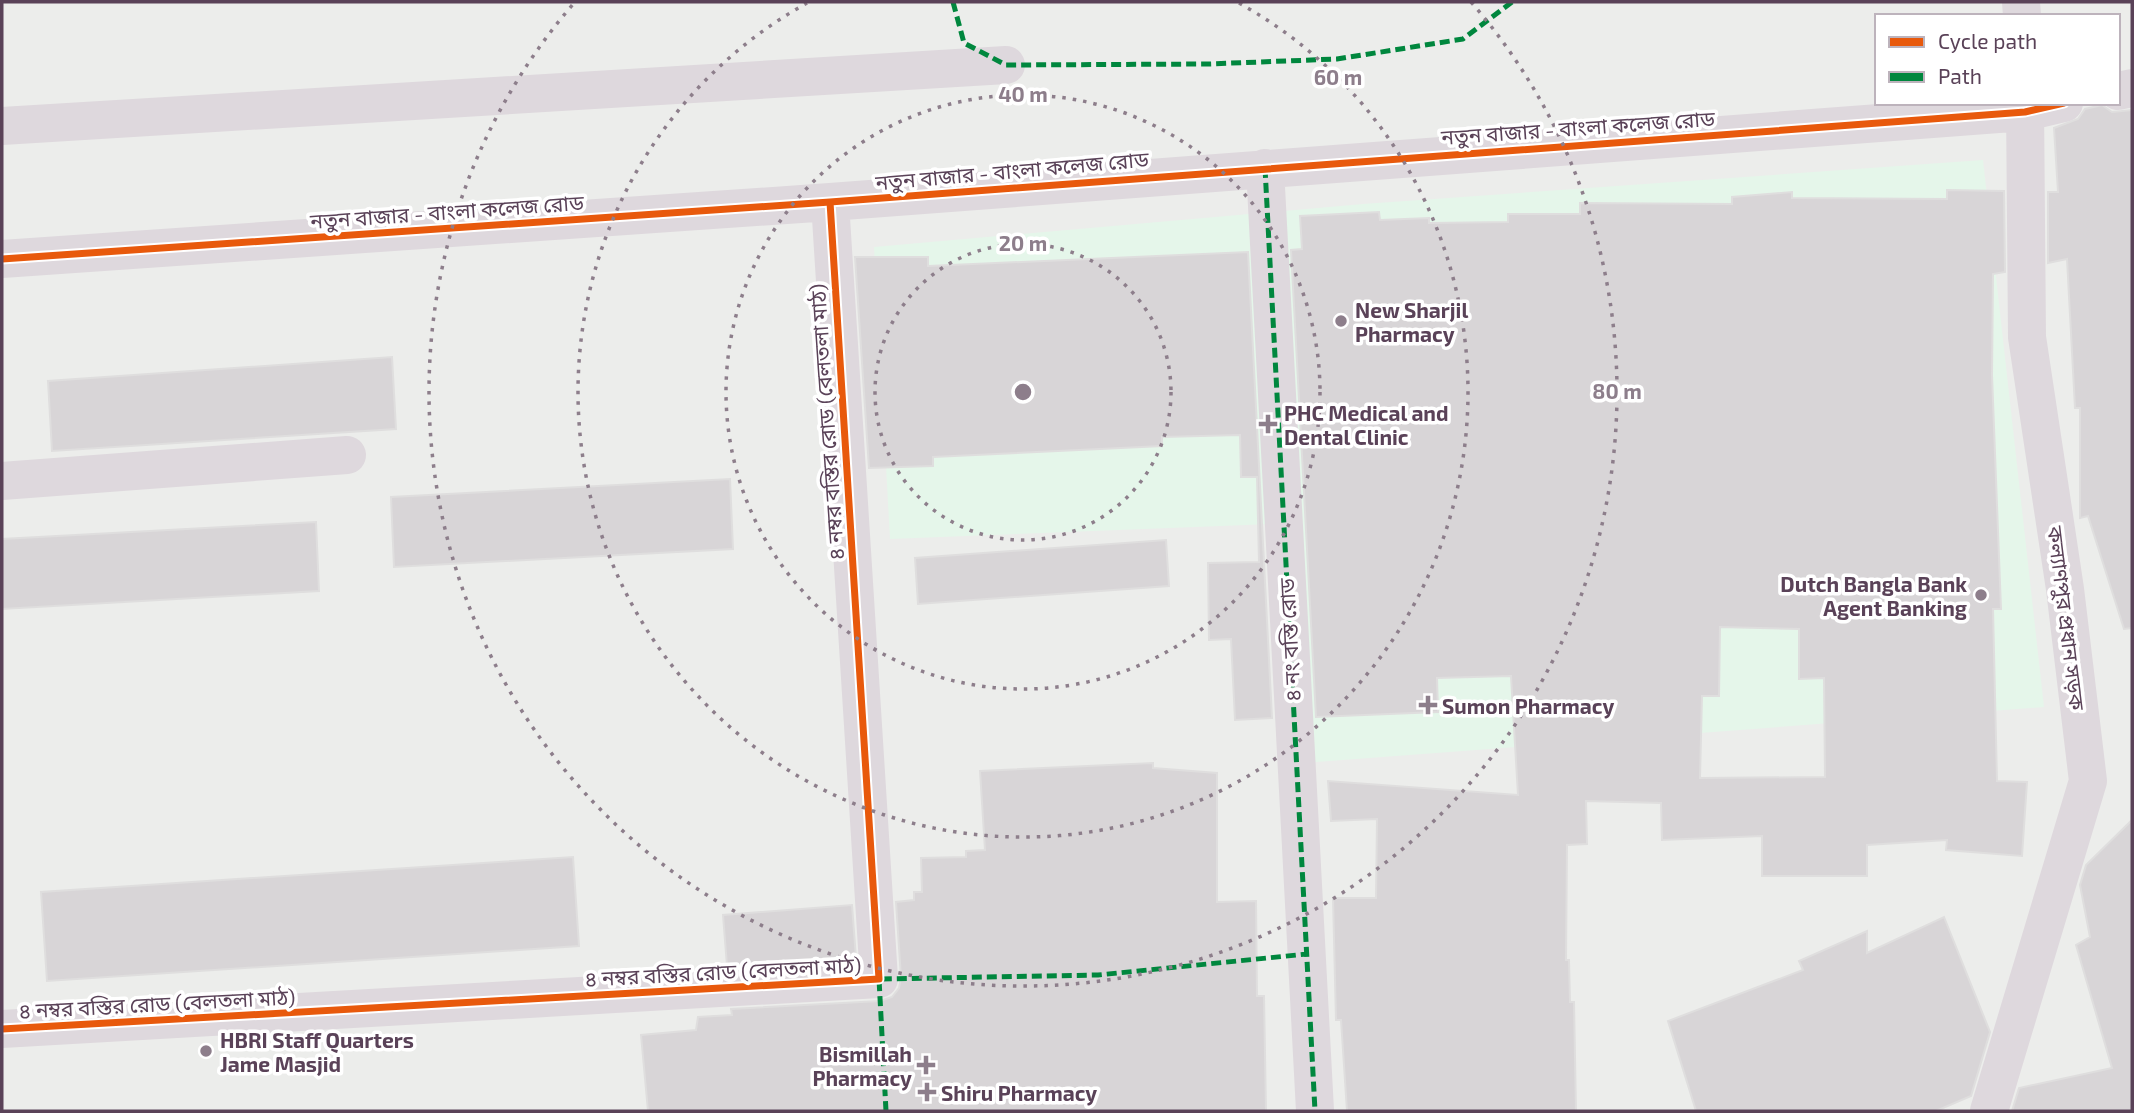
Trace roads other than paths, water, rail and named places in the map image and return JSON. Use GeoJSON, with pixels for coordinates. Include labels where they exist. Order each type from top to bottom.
{"type":"FeatureCollection","features":[{"type":"Feature","properties":{"kind":"street"},"geometry":{"type":"LineString","coordinates":[[2,126],[1006,65]]}},
{"type":"Feature","properties":{"kind":"street","name":"নতুন বাজার - বাংলা কলেজ রোড"},"geometry":{"type":"LineString","coordinates":[[2,259],[830,202],[2044,105]]}},
{"type":"Feature","properties":{"kind":"street","name":"কল্যাণপুর প্রধান সড়ক"},"geometry":{"type":"LineString","coordinates":[[1989,1111],[2088,781],[2065,589],[2027,337],[2025,107]]}},
{"type":"Feature","properties":{"kind":"street","name":"৪ নং বস্তি রোড"},"geometry":{"type":"LineString","coordinates":[[1265,168],[1315,1111]]}},
{"type":"Feature","properties":{"kind":"street","name":"৪ নম্বর বস্তির রোড (বেলতলা মাঠ)"},"geometry":{"type":"LineString","coordinates":[[2,1029],[879,979],[830,202]]}},
{"type":"Feature","properties":{"kind":"street"},"geometry":{"type":"LineString","coordinates":[[2,481],[347,455]]}},
{"type":"Feature","properties":{"kind":"place","name":"New Sharjil Pharmacy"},"geometry":{"type":"Point","coordinates":[1341,321]}},
{"type":"Feature","properties":{"kind":"place","name":"PHC Medical and Dental Clinic"},"geometry":{"type":"Point","coordinates":[1268,424]}},
{"type":"Feature","properties":{"kind":"place","name":"Dutch Bangla Bank Agent Banking"},"geometry":{"type":"Point","coordinates":[1981,595]}},
{"type":"Feature","properties":{"kind":"place","name":"Sumon Pharmacy"},"geometry":{"type":"Point","coordinates":[1428,705]}},
{"type":"Feature","properties":{"kind":"place","name":"HBRI Staff Quarters Jame Masjid"},"geometry":{"type":"Point","coordinates":[206,1051]}},
{"type":"Feature","properties":{"kind":"place","name":"Bismillah Pharmacy"},"geometry":{"type":"Point","coordinates":[926,1065]}},
{"type":"Feature","properties":{"kind":"place","name":"Shiru Pharmacy"},"geometry":{"type":"Point","coordinates":[927,1092]}}]}
